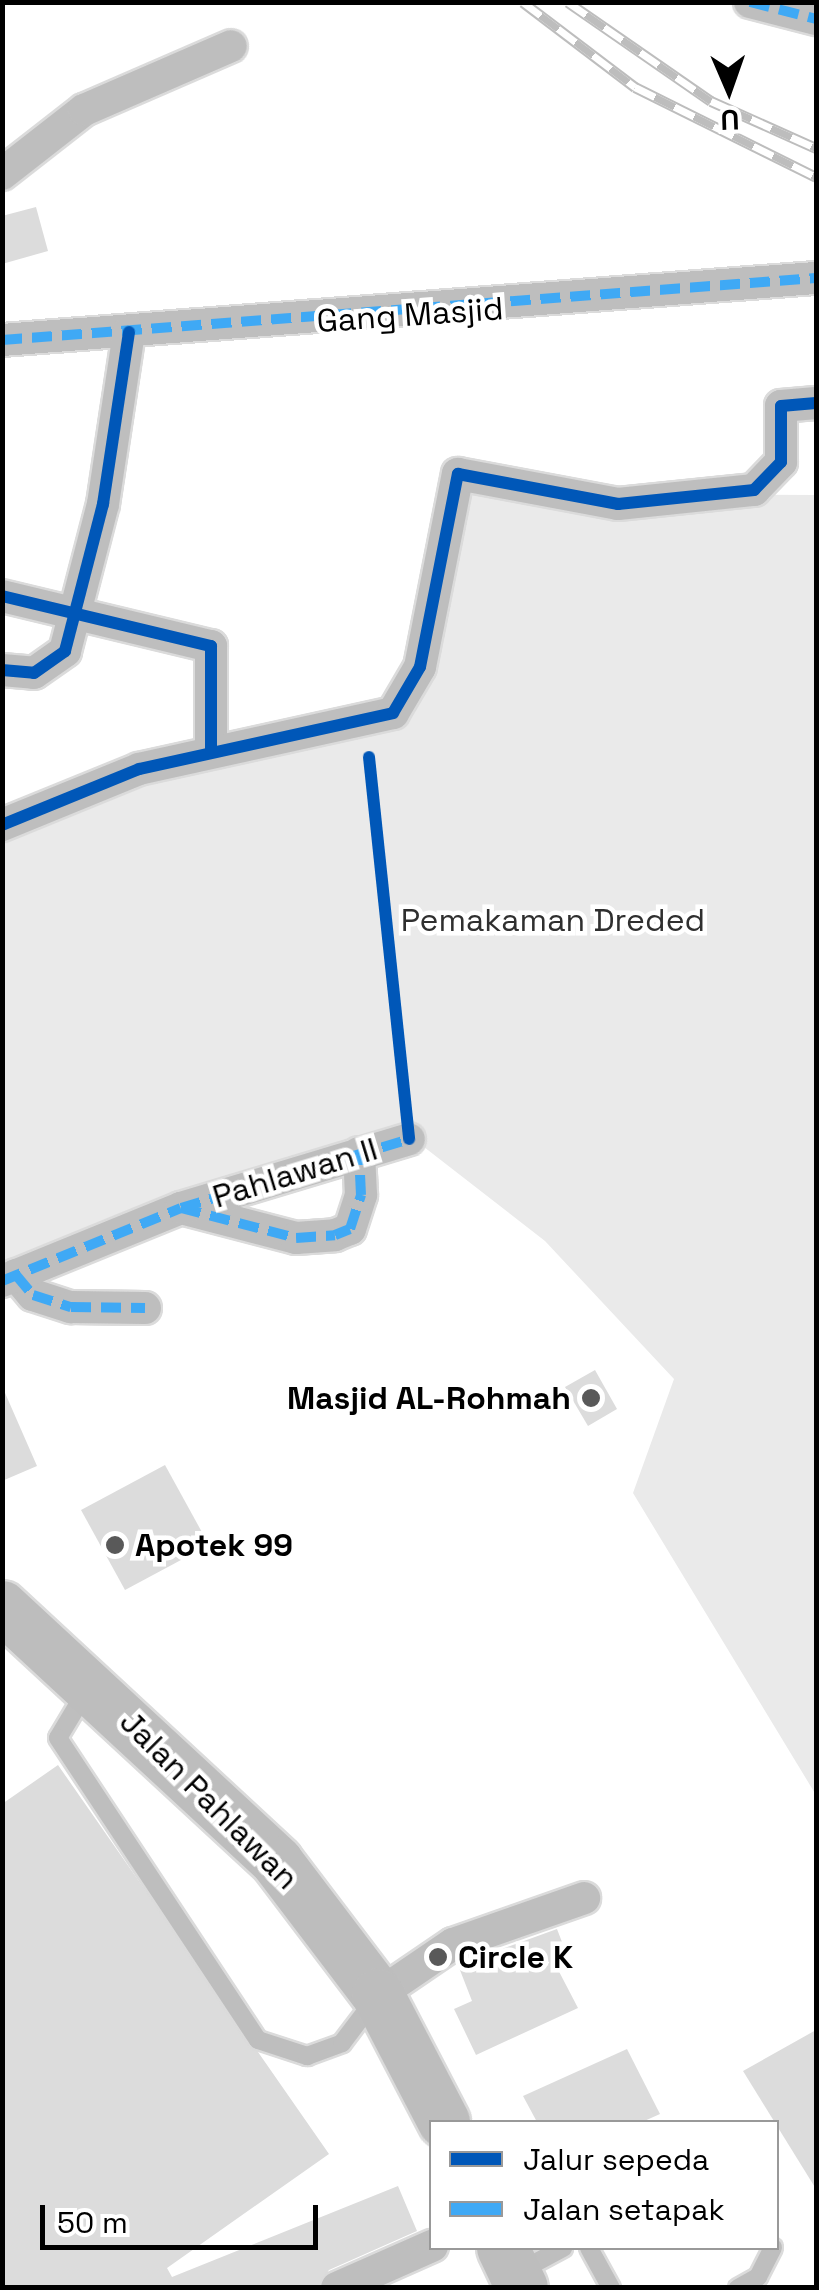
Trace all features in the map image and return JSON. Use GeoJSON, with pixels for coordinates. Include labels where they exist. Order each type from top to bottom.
{"type":"FeatureCollection","features":[{"type":"Feature","properties":{"kind":"main road","name":"Jalan Pahlawan"},"geometry":{"type":"LineString","coordinates":[[2,1607],[92,1685],[278,1862],[378,1995],[443,2120]]}},
{"type":"Feature","properties":{"kind":"street"},"geometry":{"type":"LineString","coordinates":[[750,2],[816,19]]}},
{"type":"Feature","properties":{"kind":"street"},"geometry":{"type":"LineString","coordinates":[[2,174],[84,110],[231,46]]}},
{"type":"Feature","properties":{"kind":"street","name":"Gang Masjid"},"geometry":{"type":"LineString","coordinates":[[2,340],[816,278]]}},
{"type":"Feature","properties":{"kind":"street"},"geometry":{"type":"LineString","coordinates":[[2,670],[53,665],[75,608],[103,504],[129,332]]}},
{"type":"Feature","properties":{"kind":"street"},"geometry":{"type":"LineString","coordinates":[[2,826],[87,785],[210,752],[392,713],[420,667],[458,474],[618,504],[754,490],[781,462],[780,406],[816,402]]}},
{"type":"Feature","properties":{"kind":"street"},"geometry":{"type":"LineString","coordinates":[[2,596],[75,608],[118,628],[211,646],[210,752]]}},
{"type":"Feature","properties":{"kind":"street","name":"Pahlawan II"},"geometry":{"type":"LineString","coordinates":[[9,1278],[181,1208],[409,1139]]}},
{"type":"Feature","properties":{"kind":"street"},"geometry":{"type":"LineString","coordinates":[[181,1208],[296,1238],[335,1234],[350,1229],[360,1195],[359,1153]]}},
{"type":"Feature","properties":{"kind":"street"},"geometry":{"type":"LineString","coordinates":[[9,1278],[33,1295],[71,1308],[145,1308]]}},
{"type":"Feature","properties":{"kind":"street"},"geometry":{"type":"LineString","coordinates":[[378,1995],[453,1944],[584,1898]]}},
{"type":"Feature","properties":{"kind":"street"},"geometry":{"type":"LineString","coordinates":[[337,2288],[429,2247]]}},
{"type":"Feature","properties":{"kind":"lane"},"geometry":{"type":"LineString","coordinates":[[92,1685],[60,1722],[58,1738],[258,2040],[308,2056],[342,2043],[378,1995]]}},
{"type":"Feature","properties":{"kind":"lane"},"geometry":{"type":"LineString","coordinates":[[514,2270],[559,2250]]}},
{"type":"Feature","properties":{"kind":"lane"},"geometry":{"type":"LineString","coordinates":[[591,2250],[611,2288]]}},
{"type":"Feature","properties":{"kind":"lane"},"geometry":{"type":"LineString","coordinates":[[738,2288],[758,2277],[772,2250]]}},
{"type":"Feature","properties":{"kind":"green space","name":"Pemakaman Dreded"},"geometry":{"type":"Polygon","coordinates":[[[450,467],[628,494],[816,495],[816,1795],[633,1493],[674,1379],[545,1241],[424,1147],[161,1203],[3,1268],[3,821],[395,711],[450,467]]]}},
{"type":"Feature","properties":{"kind":"building"},"geometry":{"type":"Polygon","coordinates":[[[36,207],[48,251],[2,264],[2,216],[36,207]]]}},
{"type":"Feature","properties":{"kind":"building","name":"Masjid AL-Rohmah"},"geometry":{"type":"Polygon","coordinates":[[[595,1370],[617,1409],[588,1426],[565,1387],[595,1370]]]}},
{"type":"Feature","properties":{"kind":"building"},"geometry":{"type":"Polygon","coordinates":[[[2,1386],[37,1466],[2,1481],[2,1386]]]}},
{"type":"Feature","properties":{"kind":"building"},"geometry":{"type":"Polygon","coordinates":[[[165,1465],[209,1545],[125,1590],[81,1510],[165,1465]]]}},
{"type":"Feature","properties":{"kind":"building"},"geometry":{"type":"Polygon","coordinates":[[[58,1765],[329,2154],[167,2268],[172,2277],[398,2186],[417,2231],[329,2270],[317,2288],[2,2288],[2,1804],[58,1765]]]}},
{"type":"Feature","properties":{"kind":"building"},"geometry":{"type":"Polygon","coordinates":[[[557,1929],[567,1955],[553,1960],[578,2008],[476,2055],[454,2009],[472,2001],[458,1965],[557,1929]]]}},
{"type":"Feature","properties":{"kind":"building"},"geometry":{"type":"Polygon","coordinates":[[[816,2030],[816,2189],[779,2129],[779,2120],[773,2120],[743,2071],[816,2030]]]}},
{"type":"Feature","properties":{"kind":"building"},"geometry":{"type":"Polygon","coordinates":[[[627,2049],[660,2114],[646,2120],[536,2120],[523,2096],[627,2049]]]}},
{"type":"Feature","properties":{"kind":"railway"},"geometry":{"type":"LineString","coordinates":[[523,2],[635,87],[816,177]]}},
{"type":"Feature","properties":{"kind":"railway"},"geometry":{"type":"LineString","coordinates":[[568,2],[711,101],[816,148]]}},
{"type":"Feature","properties":{"kind":"marked path"},"geometry":{"type":"LineString","coordinates":[[750,2],[816,19]]}},
{"type":"Feature","properties":{"kind":"marked path"},"geometry":{"type":"LineString","coordinates":[[2,340],[816,278]]}},
{"type":"Feature","properties":{"kind":"marked path"},"geometry":{"type":"LineString","coordinates":[[2,1281],[181,1208],[409,1139],[408,1130]]}},
{"type":"Feature","properties":{"kind":"marked path"},"geometry":{"type":"LineString","coordinates":[[181,1208],[296,1238],[335,1235],[350,1229],[361,1195],[359,1153]]}},
{"type":"Feature","properties":{"kind":"marked path"},"geometry":{"type":"LineString","coordinates":[[16,1275],[33,1295],[71,1307],[145,1308]]}},
{"type":"Feature","properties":{"kind":"cycle path"},"geometry":{"type":"LineString","coordinates":[[2,670],[34,673],[65,651],[103,504],[129,332]]}},
{"type":"Feature","properties":{"kind":"cycle path"},"geometry":{"type":"LineString","coordinates":[[2,825],[139,769],[393,713],[420,667],[458,474],[618,504],[754,490],[781,462],[781,406],[816,403]]}},
{"type":"Feature","properties":{"kind":"cycle path"},"geometry":{"type":"LineString","coordinates":[[2,596],[211,646],[211,752]]}},
{"type":"Feature","properties":{"kind":"cycle path"},"geometry":{"type":"LineString","coordinates":[[369,757],[409,1139]]}},
{"type":"Feature","properties":{"kind":"place","name":"Masjid AL-Rohmah"},"geometry":{"type":"Point","coordinates":[591,1398]}},
{"type":"Feature","properties":{"kind":"place","name":"Apotek 99"},"geometry":{"type":"Point","coordinates":[115,1545]}},
{"type":"Feature","properties":{"kind":"place","name":"Circle K"},"geometry":{"type":"Point","coordinates":[438,1957]}}]}
